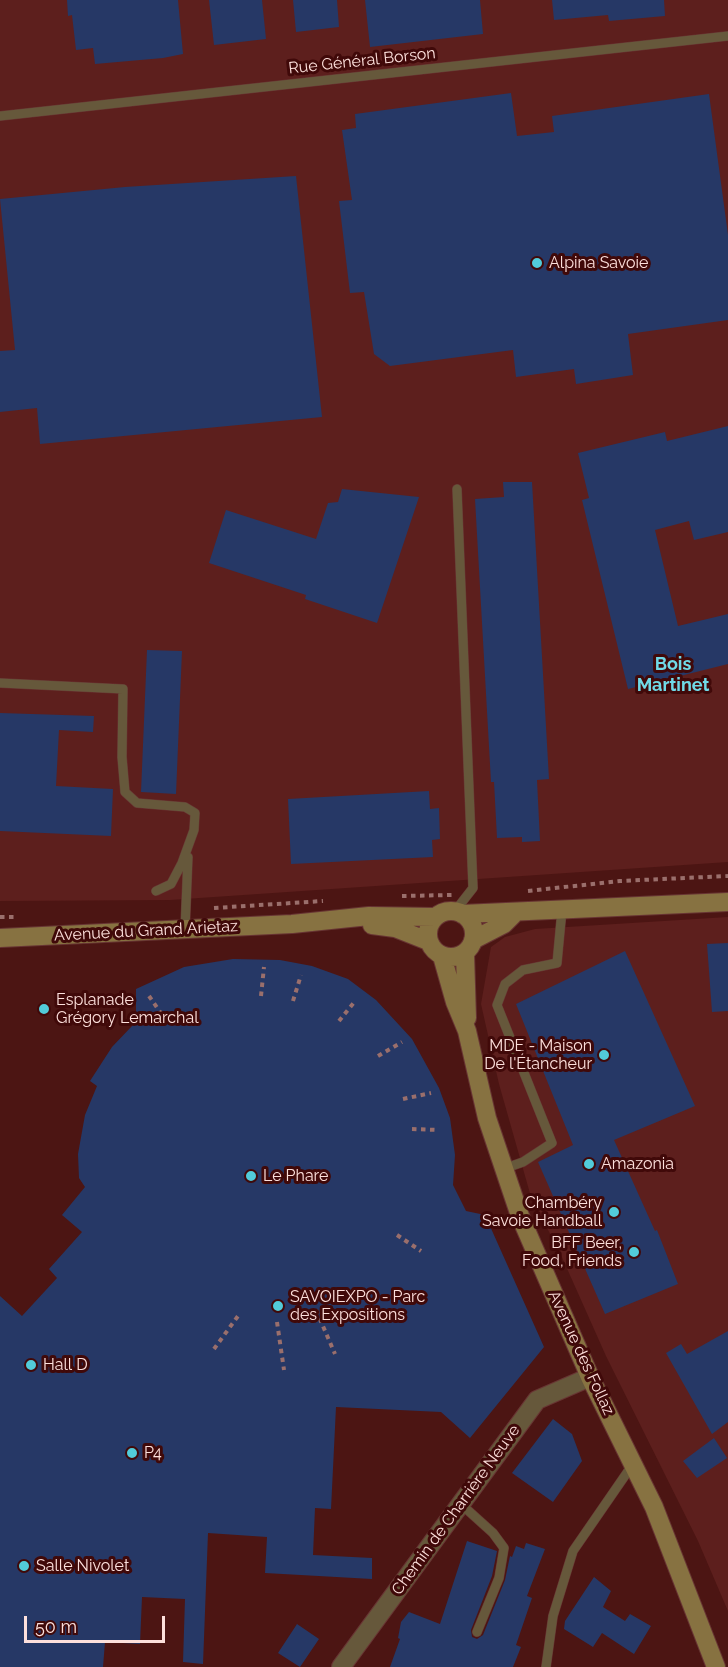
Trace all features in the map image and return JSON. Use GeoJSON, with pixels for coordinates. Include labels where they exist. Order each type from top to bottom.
{"type":"FeatureCollection","features":[{"type":"Feature","properties":{"kind":"main road"},"geometry":{"type":"LineString","coordinates":[[516,912],[504,924],[458,957],[442,956],[428,941],[428,928],[435,917],[441,913],[516,912],[728,902]]}},
{"type":"Feature","properties":{"kind":"main road"},"geometry":{"type":"LineString","coordinates":[[458,912],[472,925],[469,947]]}},
{"type":"Feature","properties":{"kind":"main road","name":"Avenue du Grand Arietaz"},"geometry":{"type":"LineString","coordinates":[[0,938],[292,924],[369,916],[435,917]]}},
{"type":"Feature","properties":{"kind":"main road","name":"Avenue du Grand Arietaz"},"geometry":{"type":"LineString","coordinates":[[292,924],[395,928],[428,941]]}},
{"type":"Feature","properties":{"kind":"main road","name":"Avenue des Follaz"},"geometry":{"type":"LineString","coordinates":[[467,1031],[469,947]]}},
{"type":"Feature","properties":{"kind":"main road","name":"Avenue des Follaz"},"geometry":{"type":"LineString","coordinates":[[442,956],[455,1002],[467,1031],[488,1119],[503,1169],[540,1264],[590,1377],[654,1508],[716,1667]]}},
{"type":"Feature","properties":{"kind":"street","name":"Chemin de Charrière Neuve"},"geometry":{"type":"LineString","coordinates":[[341,1667],[462,1505],[503,1443],[537,1400],[590,1377]]}},
{"type":"Feature","properties":{"kind":"lane","name":"Rue Général Borson"},"geometry":{"type":"LineString","coordinates":[[0,116],[728,36]]}},
{"type":"Feature","properties":{"kind":"lane"},"geometry":{"type":"LineString","coordinates":[[458,489],[473,888],[458,912]]}},
{"type":"Feature","properties":{"kind":"lane"},"geometry":{"type":"LineString","coordinates":[[0,683],[123,688],[122,757],[125,792],[137,803],[185,807],[195,813],[188,844],[171,885],[156,891]]}},
{"type":"Feature","properties":{"kind":"lane"},"geometry":{"type":"LineString","coordinates":[[185,930],[188,844]]}},
{"type":"Feature","properties":{"kind":"lane"},"geometry":{"type":"LineString","coordinates":[[503,1169],[523,1162],[552,1143],[498,1005],[505,984],[523,970],[557,963],[561,910]]}},
{"type":"Feature","properties":{"kind":"lane"},"geometry":{"type":"LineString","coordinates":[[546,1667],[553,1616],[573,1551],[633,1464]]}},
{"type":"Feature","properties":{"kind":"lane"},"geometry":{"type":"LineString","coordinates":[[462,1505],[487,1527],[504,1548],[499,1578],[477,1632]]}},
{"type":"Feature","properties":{"kind":"path"},"geometry":{"type":"LineString","coordinates":[[519,892],[620,881],[728,876]]}},
{"type":"Feature","properties":{"kind":"path"},"geometry":{"type":"LineString","coordinates":[[261,996],[264,967]]}},
{"type":"Feature","properties":{"kind":"path"},"geometry":{"type":"LineString","coordinates":[[292,1001],[301,975]]}},
{"type":"Feature","properties":{"kind":"path"},"geometry":{"type":"LineString","coordinates":[[149,996],[165,1020]]}},
{"type":"Feature","properties":{"kind":"path"},"geometry":{"type":"LineString","coordinates":[[339,1021],[356,1000]]}},
{"type":"Feature","properties":{"kind":"path"},"geometry":{"type":"LineString","coordinates":[[378,1056],[402,1042]]}},
{"type":"Feature","properties":{"kind":"path"},"geometry":{"type":"LineString","coordinates":[[403,1098],[431,1093]]}},
{"type":"Feature","properties":{"kind":"path"},"geometry":{"type":"LineString","coordinates":[[412,1130],[440,1130]]}},
{"type":"Feature","properties":{"kind":"path"},"geometry":{"type":"LineString","coordinates":[[396,1235],[421,1251]]}},
{"type":"Feature","properties":{"kind":"path"},"geometry":{"type":"LineString","coordinates":[[316,1310],[335,1354]]}},
{"type":"Feature","properties":{"kind":"path"},"geometry":{"type":"LineString","coordinates":[[214,1349],[238,1316]]}},
{"type":"Feature","properties":{"kind":"path"},"geometry":{"type":"LineString","coordinates":[[278,1322],[284,1370]]}},
{"type":"Feature","properties":{"kind":"shaded area"},"geometry":{"type":"Polygon","coordinates":[[[0,0],[728,0],[728,862],[170,900],[0,901],[0,0]]]}},
{"type":"Feature","properties":{"kind":"shaded area"},"geometry":{"type":"Polygon","coordinates":[[[728,917],[728,1611],[698,1541],[606,1356],[561,1255],[531,1197],[499,1084],[481,1004],[491,947],[505,937],[535,929],[728,917]]]}},
{"type":"Feature","properties":{"kind":"building"},"geometry":{"type":"Polygon","coordinates":[[[67,0],[178,0],[183,54],[95,64],[93,48],[76,50],[72,15],[68,16],[67,0]]]}},
{"type":"Feature","properties":{"kind":"building"},"geometry":{"type":"Polygon","coordinates":[[[209,0],[262,0],[266,39],[214,45],[209,0]]]}},
{"type":"Feature","properties":{"kind":"building"},"geometry":{"type":"Polygon","coordinates":[[[293,0],[337,0],[339,27],[296,32],[293,0]]]}},
{"type":"Feature","properties":{"kind":"building"},"geometry":{"type":"Polygon","coordinates":[[[365,0],[480,0],[483,34],[370,47],[365,0]]]}},
{"type":"Feature","properties":{"kind":"building"},"geometry":{"type":"Polygon","coordinates":[[[552,0],[664,0],[665,16],[609,21],[608,15],[554,20],[552,0]]]}},
{"type":"Feature","properties":{"kind":"building","name":"Alpina Savoie"},"geometry":{"type":"Polygon","coordinates":[[[511,93],[517,136],[554,132],[552,116],[709,94],[728,235],[728,320],[628,334],[633,375],[576,384],[574,369],[516,377],[513,350],[390,366],[374,354],[364,292],[350,293],[339,201],[352,200],[342,130],[356,128],[355,114],[511,93]]]}},
{"type":"Feature","properties":{"kind":"building"},"geometry":{"type":"Polygon","coordinates":[[[296,176],[322,417],[40,444],[37,408],[0,412],[0,351],[15,350],[0,199],[125,187],[296,176]]]}},
{"type":"Feature","properties":{"kind":"building"},"geometry":{"type":"Polygon","coordinates":[[[728,426],[728,532],[694,540],[689,521],[655,530],[678,626],[728,614],[728,664],[628,689],[582,500],[589,498],[578,453],[665,432],[667,441],[728,426]]]}},
{"type":"Feature","properties":{"kind":"building"},"geometry":{"type":"Polygon","coordinates":[[[503,482],[532,482],[549,779],[537,780],[540,841],[522,842],[522,837],[497,838],[494,782],[491,782],[475,499],[504,497],[503,482]]]}},
{"type":"Feature","properties":{"kind":"building"},"geometry":{"type":"Polygon","coordinates":[[[342,489],[419,497],[377,623],[305,599],[306,595],[209,563],[226,510],[316,539],[328,503],[338,502],[342,489]]]}},
{"type":"Feature","properties":{"kind":"building"},"geometry":{"type":"Polygon","coordinates":[[[147,650],[182,651],[176,794],[141,792],[147,650]]]}},
{"type":"Feature","properties":{"kind":"building"},"geometry":{"type":"Polygon","coordinates":[[[0,713],[94,716],[93,732],[59,730],[56,786],[113,789],[111,836],[0,831],[0,713]]]}},
{"type":"Feature","properties":{"kind":"building"},"geometry":{"type":"Polygon","coordinates":[[[429,791],[430,809],[439,808],[440,839],[432,840],[433,857],[291,864],[288,799],[429,791]]]}},
{"type":"Feature","properties":{"kind":"building"},"geometry":{"type":"Polygon","coordinates":[[[728,943],[728,1011],[712,1012],[707,944],[728,943]]]}},
{"type":"Feature","properties":{"kind":"building","name":"MDE - Maison De l'Étancheur"},"geometry":{"type":"Polygon","coordinates":[[[625,951],[695,1106],[614,1140],[655,1231],[657,1230],[678,1284],[605,1314],[538,1162],[573,1145],[516,1004],[625,951]]]}},
{"type":"Feature","properties":{"kind":"building","name":"SAVOIEXPO - Parc des Expositions"},"geometry":{"type":"Polygon","coordinates":[[[233,959],[280,960],[312,966],[348,979],[376,1000],[412,1039],[439,1088],[450,1118],[455,1155],[453,1185],[466,1211],[485,1215],[544,1347],[470,1438],[441,1412],[336,1407],[331,1509],[315,1508],[313,1555],[372,1558],[372,1579],[265,1573],[267,1537],[208,1533],[203,1664],[183,1662],[185,1599],[142,1597],[140,1644],[105,1642],[103,1667],[0,1667],[0,1296],[22,1316],[57,1278],[49,1269],[82,1232],[62,1215],[85,1187],[79,1178],[78,1154],[85,1115],[97,1086],[90,1081],[112,1047],[132,1026],[136,1014],[136,989],[184,967],[233,959]]]}},
{"type":"Feature","properties":{"kind":"building"},"geometry":{"type":"Polygon","coordinates":[[[728,1331],[728,1422],[712,1434],[666,1353],[681,1344],[687,1354],[728,1331]]]}},
{"type":"Feature","properties":{"kind":"building"},"geometry":{"type":"Polygon","coordinates":[[[553,1419],[572,1434],[582,1461],[553,1502],[512,1473],[553,1419]]]}},
{"type":"Feature","properties":{"kind":"building"},"geometry":{"type":"Polygon","coordinates":[[[714,1438],[727,1458],[697,1478],[683,1461],[714,1438]]]}},
{"type":"Feature","properties":{"kind":"building"},"geometry":{"type":"Polygon","coordinates":[[[467,1541],[497,1551],[492,1576],[471,1630],[472,1637],[477,1639],[483,1635],[505,1580],[510,1556],[512,1557],[516,1546],[524,1549],[526,1543],[545,1549],[527,1596],[532,1598],[516,1645],[521,1647],[513,1667],[390,1667],[400,1639],[398,1638],[401,1622],[409,1612],[440,1624],[467,1541]]]}},
{"type":"Feature","properties":{"kind":"building"},"geometry":{"type":"Polygon","coordinates":[[[594,1577],[611,1591],[603,1607],[625,1621],[630,1614],[651,1626],[634,1654],[602,1633],[593,1647],[564,1629],[565,1621],[594,1577]]]}},
{"type":"Feature","properties":{"kind":"building"},"geometry":{"type":"Polygon","coordinates":[[[297,1624],[319,1639],[300,1667],[278,1653],[297,1624]]]}},
{"type":"Feature","properties":{"kind":"place","name":"Alpina Savoie"},"geometry":{"type":"Point","coordinates":[537,263]}},
{"type":"Feature","properties":{"kind":"place","name":"Esplanade Grégory Lemarchal"},"geometry":{"type":"Point","coordinates":[44,1009]}},
{"type":"Feature","properties":{"kind":"place","name":"MDE - Maison De l'Étancheur"},"geometry":{"type":"Point","coordinates":[604,1055]}},
{"type":"Feature","properties":{"kind":"place","name":"Amazonia"},"geometry":{"type":"Point","coordinates":[589,1164]}},
{"type":"Feature","properties":{"kind":"place","name":"Le Phare"},"geometry":{"type":"Point","coordinates":[251,1176]}},
{"type":"Feature","properties":{"kind":"place","name":"Chambéry Savoie Handball"},"geometry":{"type":"Point","coordinates":[614,1212]}},
{"type":"Feature","properties":{"kind":"place","name":"BFF Beer, Food, Friends"},"geometry":{"type":"Point","coordinates":[634,1252]}},
{"type":"Feature","properties":{"kind":"place","name":"SAVOIEXPO - Parc des Expositions"},"geometry":{"type":"Point","coordinates":[278,1306]}},
{"type":"Feature","properties":{"kind":"place","name":"Hall D"},"geometry":{"type":"Point","coordinates":[31,1365]}},
{"type":"Feature","properties":{"kind":"place","name":"P4"},"geometry":{"type":"Point","coordinates":[132,1453]}},
{"type":"Feature","properties":{"kind":"place","name":"Salle Nivolet"},"geometry":{"type":"Point","coordinates":[24,1566]}},
{"type":"Feature","properties":{"kind":"district","name":"Bois Martinet"},"geometry":{"type":"Point","coordinates":[673,675]}}]}
